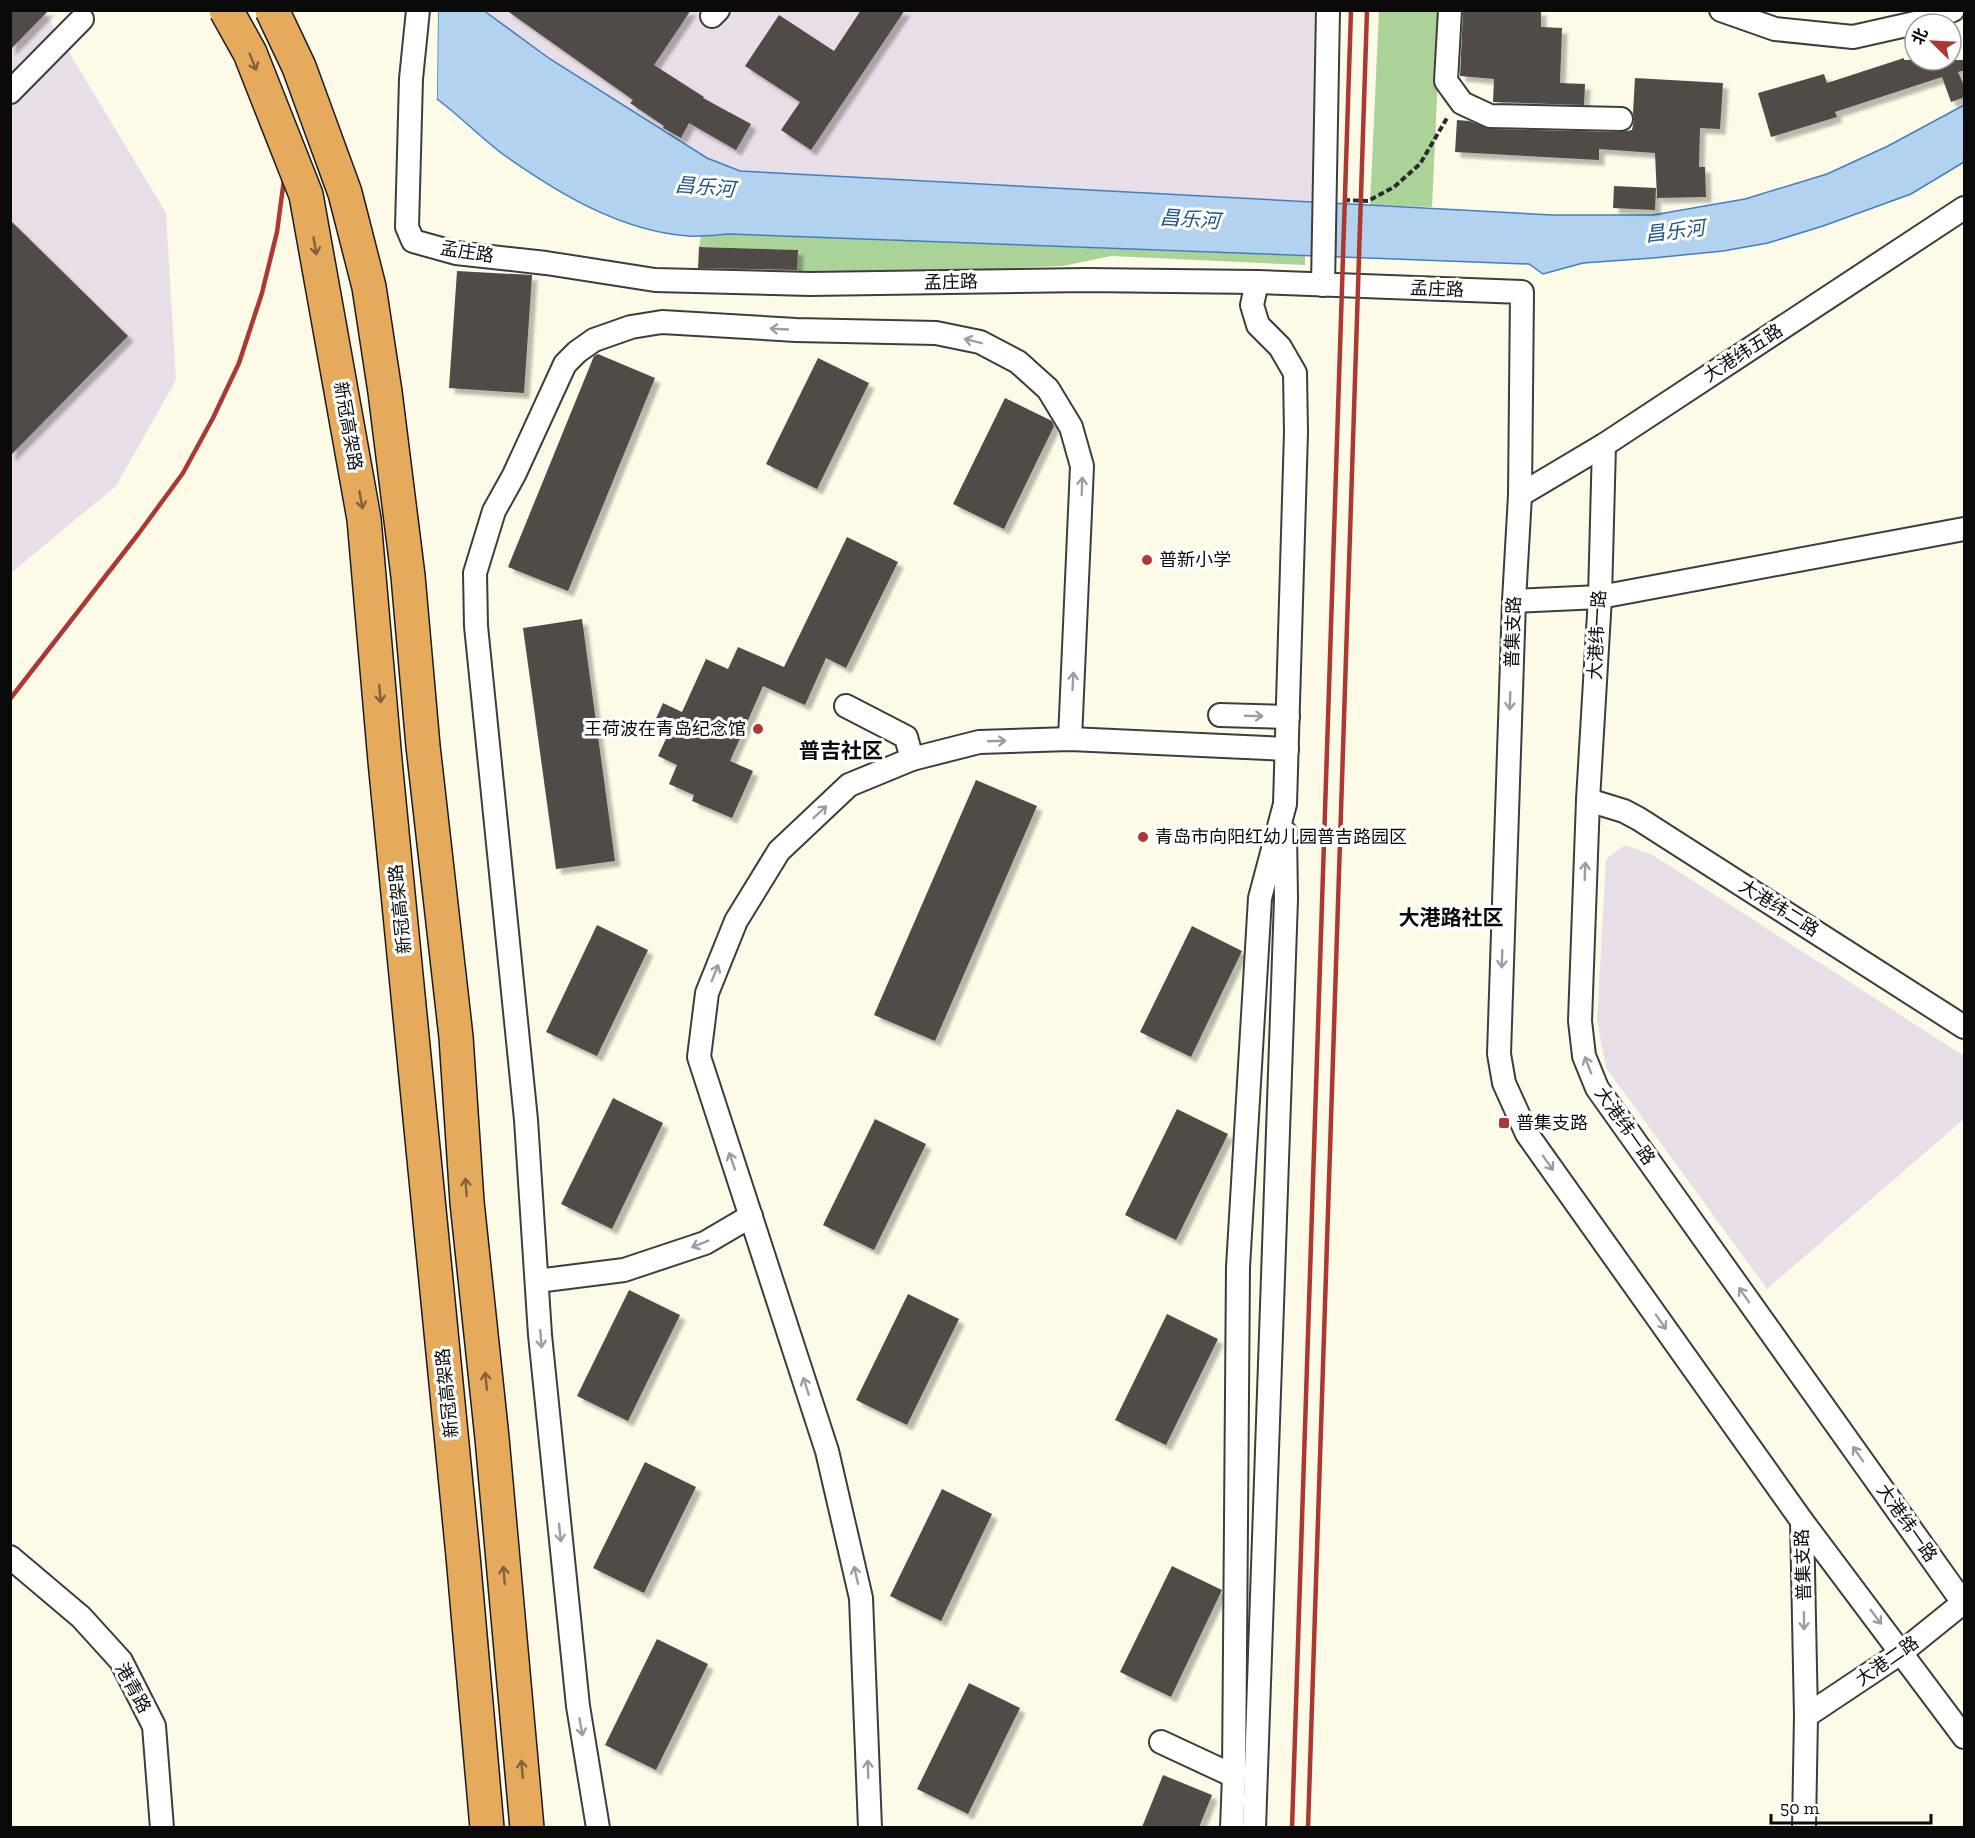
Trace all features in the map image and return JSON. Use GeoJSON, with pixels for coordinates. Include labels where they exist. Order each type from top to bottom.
{"type":"FeatureCollection","features":[{"type":"Feature","properties":{"kind":"highway","name":"新冠高架路"},"geometry":{"type":"LineString","coordinates":[[226,10],[250,54],[306,195],[364,519],[487,1827]]}},
{"type":"Feature","properties":{"kind":"highway"},"geometry":{"type":"LineString","coordinates":[[272,10],[298,67],[345,193],[369,287],[385,392],[408,576],[423,746],[456,1037],[467,1202],[492,1438],[527,1827]]}},
{"type":"Feature","properties":{"kind":"street","name":"孟庄路"},"geometry":{"type":"LineString","coordinates":[[418,10],[411,79],[407,227],[413,241],[456,253],[546,263],[655,280],[810,284],[1086,280],[1257,282],[1521,292],[1520,495]]}},
{"type":"Feature","properties":{"kind":"street"},"geometry":{"type":"LineString","coordinates":[[1323,285],[1328,10]]}},
{"type":"Feature","properties":{"kind":"street"},"geometry":{"type":"LineString","coordinates":[[1450,10],[1446,81],[1462,103],[1490,116],[1621,119]]}},
{"type":"Feature","properties":{"kind":"street"},"geometry":{"type":"LineString","coordinates":[[1721,10],[1775,29],[1853,37],[1932,19],[1953,10]]}},
{"type":"Feature","properties":{"kind":"street"},"geometry":{"type":"LineString","coordinates":[[10,92],[82,19]]}},
{"type":"Feature","properties":{"kind":"street","name":"大港纬五路"},"geometry":{"type":"LineString","coordinates":[[1520,495],[1604,445],[1965,208]]}},
{"type":"Feature","properties":{"kind":"street"},"geometry":{"type":"LineString","coordinates":[[1254,1827],[1286,899],[1285,804],[1296,432],[1294,373],[1280,347],[1258,325],[1252,305],[1257,282]]}},
{"type":"Feature","properties":{"kind":"street"},"geometry":{"type":"LineString","coordinates":[[598,1827],[578,1706],[540,1335],[526,1120],[476,626],[475,573],[494,511],[514,476],[565,364],[594,340],[631,327],[662,322],[796,330],[936,333],[980,342],[1018,362],[1048,389],[1071,427],[1082,466],[1070,739]]}},
{"type":"Feature","properties":{"kind":"street","name":"大港纬一路"},"geometry":{"type":"LineString","coordinates":[[1604,445],[1600,597],[1588,800],[1580,1021],[1584,1056],[1597,1088],[1964,1603]]}},
{"type":"Feature","properties":{"kind":"street","name":"普集支路"},"geometry":{"type":"LineString","coordinates":[[1520,495],[1514,601],[1499,1054],[1504,1083],[1527,1134],[1802,1521],[1806,1716],[1804,1827]]}},
{"type":"Feature","properties":{"kind":"street"},"geometry":{"type":"LineString","coordinates":[[1514,601],[1600,597],[1965,530]]}},
{"type":"Feature","properties":{"kind":"street"},"geometry":{"type":"LineString","coordinates":[[846,706],[906,737],[912,759]]}},
{"type":"Feature","properties":{"kind":"street"},"geometry":{"type":"LineString","coordinates":[[1220,715],[1288,717]]}},
{"type":"Feature","properties":{"kind":"street"},"geometry":{"type":"LineString","coordinates":[[870,1827],[861,1598],[827,1451],[699,1057],[707,993],[736,921],[779,851],[849,785],[912,759],[979,742],[1070,739],[1287,749]]}},
{"type":"Feature","properties":{"kind":"street","name":"大港纬二路"},"geometry":{"type":"LineString","coordinates":[[1588,800],[1639,819],[1965,1026]]}},
{"type":"Feature","properties":{"kind":"street"},"geometry":{"type":"LineString","coordinates":[[1232,1827],[1239,1255],[1260,898],[1285,804]]}},
{"type":"Feature","properties":{"kind":"street"},"geometry":{"type":"LineString","coordinates":[[537,1281],[624,1270],[705,1243],[751,1216]]}},
{"type":"Feature","properties":{"kind":"street"},"geometry":{"type":"LineString","coordinates":[[1802,1521],[1965,1737]]}},
{"type":"Feature","properties":{"kind":"street","name":"港青路"},"geometry":{"type":"LineString","coordinates":[[10,1557],[81,1617],[121,1661],[154,1726],[162,1827]]}},
{"type":"Feature","properties":{"kind":"street","name":"大港二路"},"geometry":{"type":"LineString","coordinates":[[1806,1716],[1902,1652],[1964,1603]]}},
{"type":"Feature","properties":{"kind":"street"},"geometry":{"type":"LineString","coordinates":[[1161,1742],[1233,1776]]}},
{"type":"Feature","properties":{"kind":"path"},"geometry":{"type":"LineString","coordinates":[[1325,201],[1368,201],[1394,187],[1420,164],[1443,128],[1457,96]]}},
{"type":"Feature","properties":{"kind":"shaded area"},"geometry":{"type":"Polygon","coordinates":[[[11,11],[44,11],[166,213],[176,380],[116,486],[11,573],[11,11]]]}},
{"type":"Feature","properties":{"kind":"shaded area"},"geometry":{"type":"Polygon","coordinates":[[[483,11],[1318,11],[1315,202],[740,171],[708,158],[550,59],[483,11]]]}},
{"type":"Feature","properties":{"kind":"shaded area"},"geometry":{"type":"Polygon","coordinates":[[[1625,845],[1653,855],[1964,1056],[1964,1119],[1767,1289],[1606,1068],[1597,1020],[1606,859],[1625,845]]]}},
{"type":"Feature","properties":{"kind":"green space"},"geometry":{"type":"Polygon","coordinates":[[[1379,11],[1441,11],[1432,207],[1370,205],[1379,11]]]}},
{"type":"Feature","properties":{"kind":"green space"},"geometry":{"type":"Polygon","coordinates":[[[729,234],[1305,256],[1305,265],[1111,256],[1063,266],[853,274],[797,272],[797,250],[699,247],[701,236],[729,234]]]}},
{"type":"Feature","properties":{"kind":"water","name":"昌乐河"},"geometry":{"type":"Polygon","coordinates":[[[483,10],[550,59],[707,158],[740,171],[1552,215],[1653,215],[1745,199],[1827,174],[1888,146],[1964,105],[1964,162],[1911,194],[1768,243],[1723,251],[1583,263],[1543,274],[1529,264],[729,234],[688,236],[638,227],[568,196],[504,155],[437,99],[438,11],[483,10]]]}},
{"type":"Feature","properties":{"kind":"pier"},"geometry":{"type":"Polygon","coordinates":[[[435,10],[438,11],[437,99],[434,97],[435,10]]]}},
{"type":"Feature","properties":{"kind":"building"},"geometry":{"type":"Polygon","coordinates":[[[10,10],[49,10],[10,50],[10,10]]]}},
{"type":"Feature","properties":{"kind":"building"},"geometry":{"type":"Polygon","coordinates":[[[506,10],[691,10],[654,65],[703,98],[751,124],[736,150],[689,123],[681,138],[663,128],[664,126],[630,103],[633,100],[506,10]]]}},
{"type":"Feature","properties":{"kind":"building"},"geometry":{"type":"Polygon","coordinates":[[[861,10],[905,10],[811,150],[781,130],[800,102],[745,66],[779,15],[834,51],[861,10]]]}},
{"type":"Feature","properties":{"kind":"building"},"geometry":{"type":"Polygon","coordinates":[[[1463,10],[1541,10],[1541,27],[1562,28],[1560,83],[1585,84],[1584,105],[1493,102],[1494,79],[1460,76],[1463,10]]]}},
{"type":"Feature","properties":{"kind":"building"},"geometry":{"type":"Polygon","coordinates":[[[1903,58],[1903,72],[1958,72],[1965,88],[1965,97],[1951,102],[1942,77],[1835,112],[1837,117],[1771,137],[1758,93],[1824,74],[1827,83],[1903,58]]]}},
{"type":"Feature","properties":{"kind":"building"},"geometry":{"type":"Polygon","coordinates":[[[1635,78],[1723,83],[1720,129],[1700,128],[1699,167],[1705,167],[1706,197],[1657,198],[1655,153],[1599,149],[1599,160],[1455,152],[1457,120],[1469,121],[1490,129],[1621,132],[1632,130],[1635,78]]]}},
{"type":"Feature","properties":{"kind":"building"},"geometry":{"type":"Polygon","coordinates":[[[1614,186],[1656,188],[1655,210],[1613,208],[1614,186]]]}},
{"type":"Feature","properties":{"kind":"building"},"geometry":{"type":"Polygon","coordinates":[[[10,220],[128,336],[10,456],[10,220]]]}},
{"type":"Feature","properties":{"kind":"building"},"geometry":{"type":"Polygon","coordinates":[[[699,247],[798,250],[797,270],[698,268],[699,247]]]}},
{"type":"Feature","properties":{"kind":"building"},"geometry":{"type":"Polygon","coordinates":[[[457,271],[532,275],[524,393],[449,388],[457,271]]]}},
{"type":"Feature","properties":{"kind":"building"},"geometry":{"type":"Polygon","coordinates":[[[598,354],[655,378],[568,591],[508,567],[594,356],[598,354]]]}},
{"type":"Feature","properties":{"kind":"building"},"geometry":{"type":"Polygon","coordinates":[[[818,358],[869,383],[817,489],[766,464],[818,358]]]}},
{"type":"Feature","properties":{"kind":"building"},"geometry":{"type":"Polygon","coordinates":[[[1005,398],[1052,421],[1054,426],[1004,529],[953,504],[1005,398]]]}},
{"type":"Feature","properties":{"kind":"building"},"geometry":{"type":"Polygon","coordinates":[[[847,537],[898,562],[846,668],[826,658],[805,705],[763,686],[730,761],[753,771],[732,818],[692,801],[694,795],[669,784],[677,765],[658,756],[670,730],[654,723],[663,703],[682,712],[706,659],[728,669],[738,647],[784,667],[847,537]]]}},
{"type":"Feature","properties":{"kind":"building"},"geometry":{"type":"Polygon","coordinates":[[[582,619],[615,861],[556,869],[523,628],[582,619]]]}},
{"type":"Feature","properties":{"kind":"building"},"geometry":{"type":"Polygon","coordinates":[[[976,780],[1037,806],[935,1041],[874,1015],[976,780]]]}},
{"type":"Feature","properties":{"kind":"building"},"geometry":{"type":"Polygon","coordinates":[[[597,925],[648,950],[597,1056],[546,1032],[597,925]]]}},
{"type":"Feature","properties":{"kind":"building"},"geometry":{"type":"Polygon","coordinates":[[[1192,926],[1242,951],[1191,1057],[1140,1032],[1192,926]]]}},
{"type":"Feature","properties":{"kind":"building"},"geometry":{"type":"Polygon","coordinates":[[[613,1098],[663,1123],[612,1229],[561,1204],[613,1098]]]}},
{"type":"Feature","properties":{"kind":"building"},"geometry":{"type":"Polygon","coordinates":[[[1177,1109],[1228,1134],[1176,1240],[1125,1215],[1177,1109]]]}},
{"type":"Feature","properties":{"kind":"building"},"geometry":{"type":"Polygon","coordinates":[[[875,1119],[926,1144],[874,1250],[823,1225],[875,1119]]]}},
{"type":"Feature","properties":{"kind":"building"},"geometry":{"type":"Polygon","coordinates":[[[629,1290],[680,1315],[628,1421],[577,1396],[629,1290]]]}},
{"type":"Feature","properties":{"kind":"building"},"geometry":{"type":"Polygon","coordinates":[[[908,1294],[959,1319],[907,1425],[856,1400],[908,1294]]]}},
{"type":"Feature","properties":{"kind":"building"},"geometry":{"type":"Polygon","coordinates":[[[1167,1314],[1218,1339],[1166,1445],[1115,1420],[1167,1314]]]}},
{"type":"Feature","properties":{"kind":"building"},"geometry":{"type":"Polygon","coordinates":[[[645,1462],[696,1487],[644,1593],[593,1568],[645,1462]]]}},
{"type":"Feature","properties":{"kind":"building"},"geometry":{"type":"Polygon","coordinates":[[[942,1489],[992,1514],[941,1621],[890,1596],[942,1489]]]}},
{"type":"Feature","properties":{"kind":"building"},"geometry":{"type":"Polygon","coordinates":[[[1172,1566],[1222,1590],[1171,1697],[1120,1672],[1172,1566]]]}},
{"type":"Feature","properties":{"kind":"building"},"geometry":{"type":"Polygon","coordinates":[[[657,1639],[708,1664],[656,1770],[605,1745],[657,1639]]]}},
{"type":"Feature","properties":{"kind":"building"},"geometry":{"type":"Polygon","coordinates":[[[969,1683],[1020,1708],[968,1814],[917,1789],[969,1683]]]}},
{"type":"Feature","properties":{"kind":"building"},"geometry":{"type":"Polygon","coordinates":[[[1163,1775],[1212,1795],[1199,1827],[1142,1827],[1163,1775]]]}},
{"type":"Feature","properties":{"kind":"railway"},"geometry":{"type":"LineString","coordinates":[[1292,1828],[1351,10]]}},
{"type":"Feature","properties":{"kind":"railway"},"geometry":{"type":"LineString","coordinates":[[1308,1828],[1367,10]]}},
{"type":"Feature","properties":{"kind":"railway"},"geometry":{"type":"LineString","coordinates":[[10,699],[183,473],[213,418],[239,363],[262,293],[277,232],[289,142]]}},
{"type":"Feature","properties":{"kind":"place","name":"普新小学"},"geometry":{"type":"Point","coordinates":[1147,560]}},
{"type":"Feature","properties":{"kind":"place","name":"王荷波在青岛纪念馆"},"geometry":{"type":"Point","coordinates":[758,729]}},
{"type":"Feature","properties":{"kind":"place","name":"青岛市向阳红幼儿园普吉路园区"},"geometry":{"type":"Point","coordinates":[1143,837]}},
{"type":"Feature","properties":{"kind":"place","name":"普集支路"},"geometry":{"type":"Point","coordinates":[1504,1123]}},
{"type":"Feature","properties":{"kind":"district","name":"普吉社区"},"geometry":{"type":"Point","coordinates":[841,750]}},
{"type":"Feature","properties":{"kind":"district","name":"大港路社区"},"geometry":{"type":"Point","coordinates":[1451,917]}}]}
